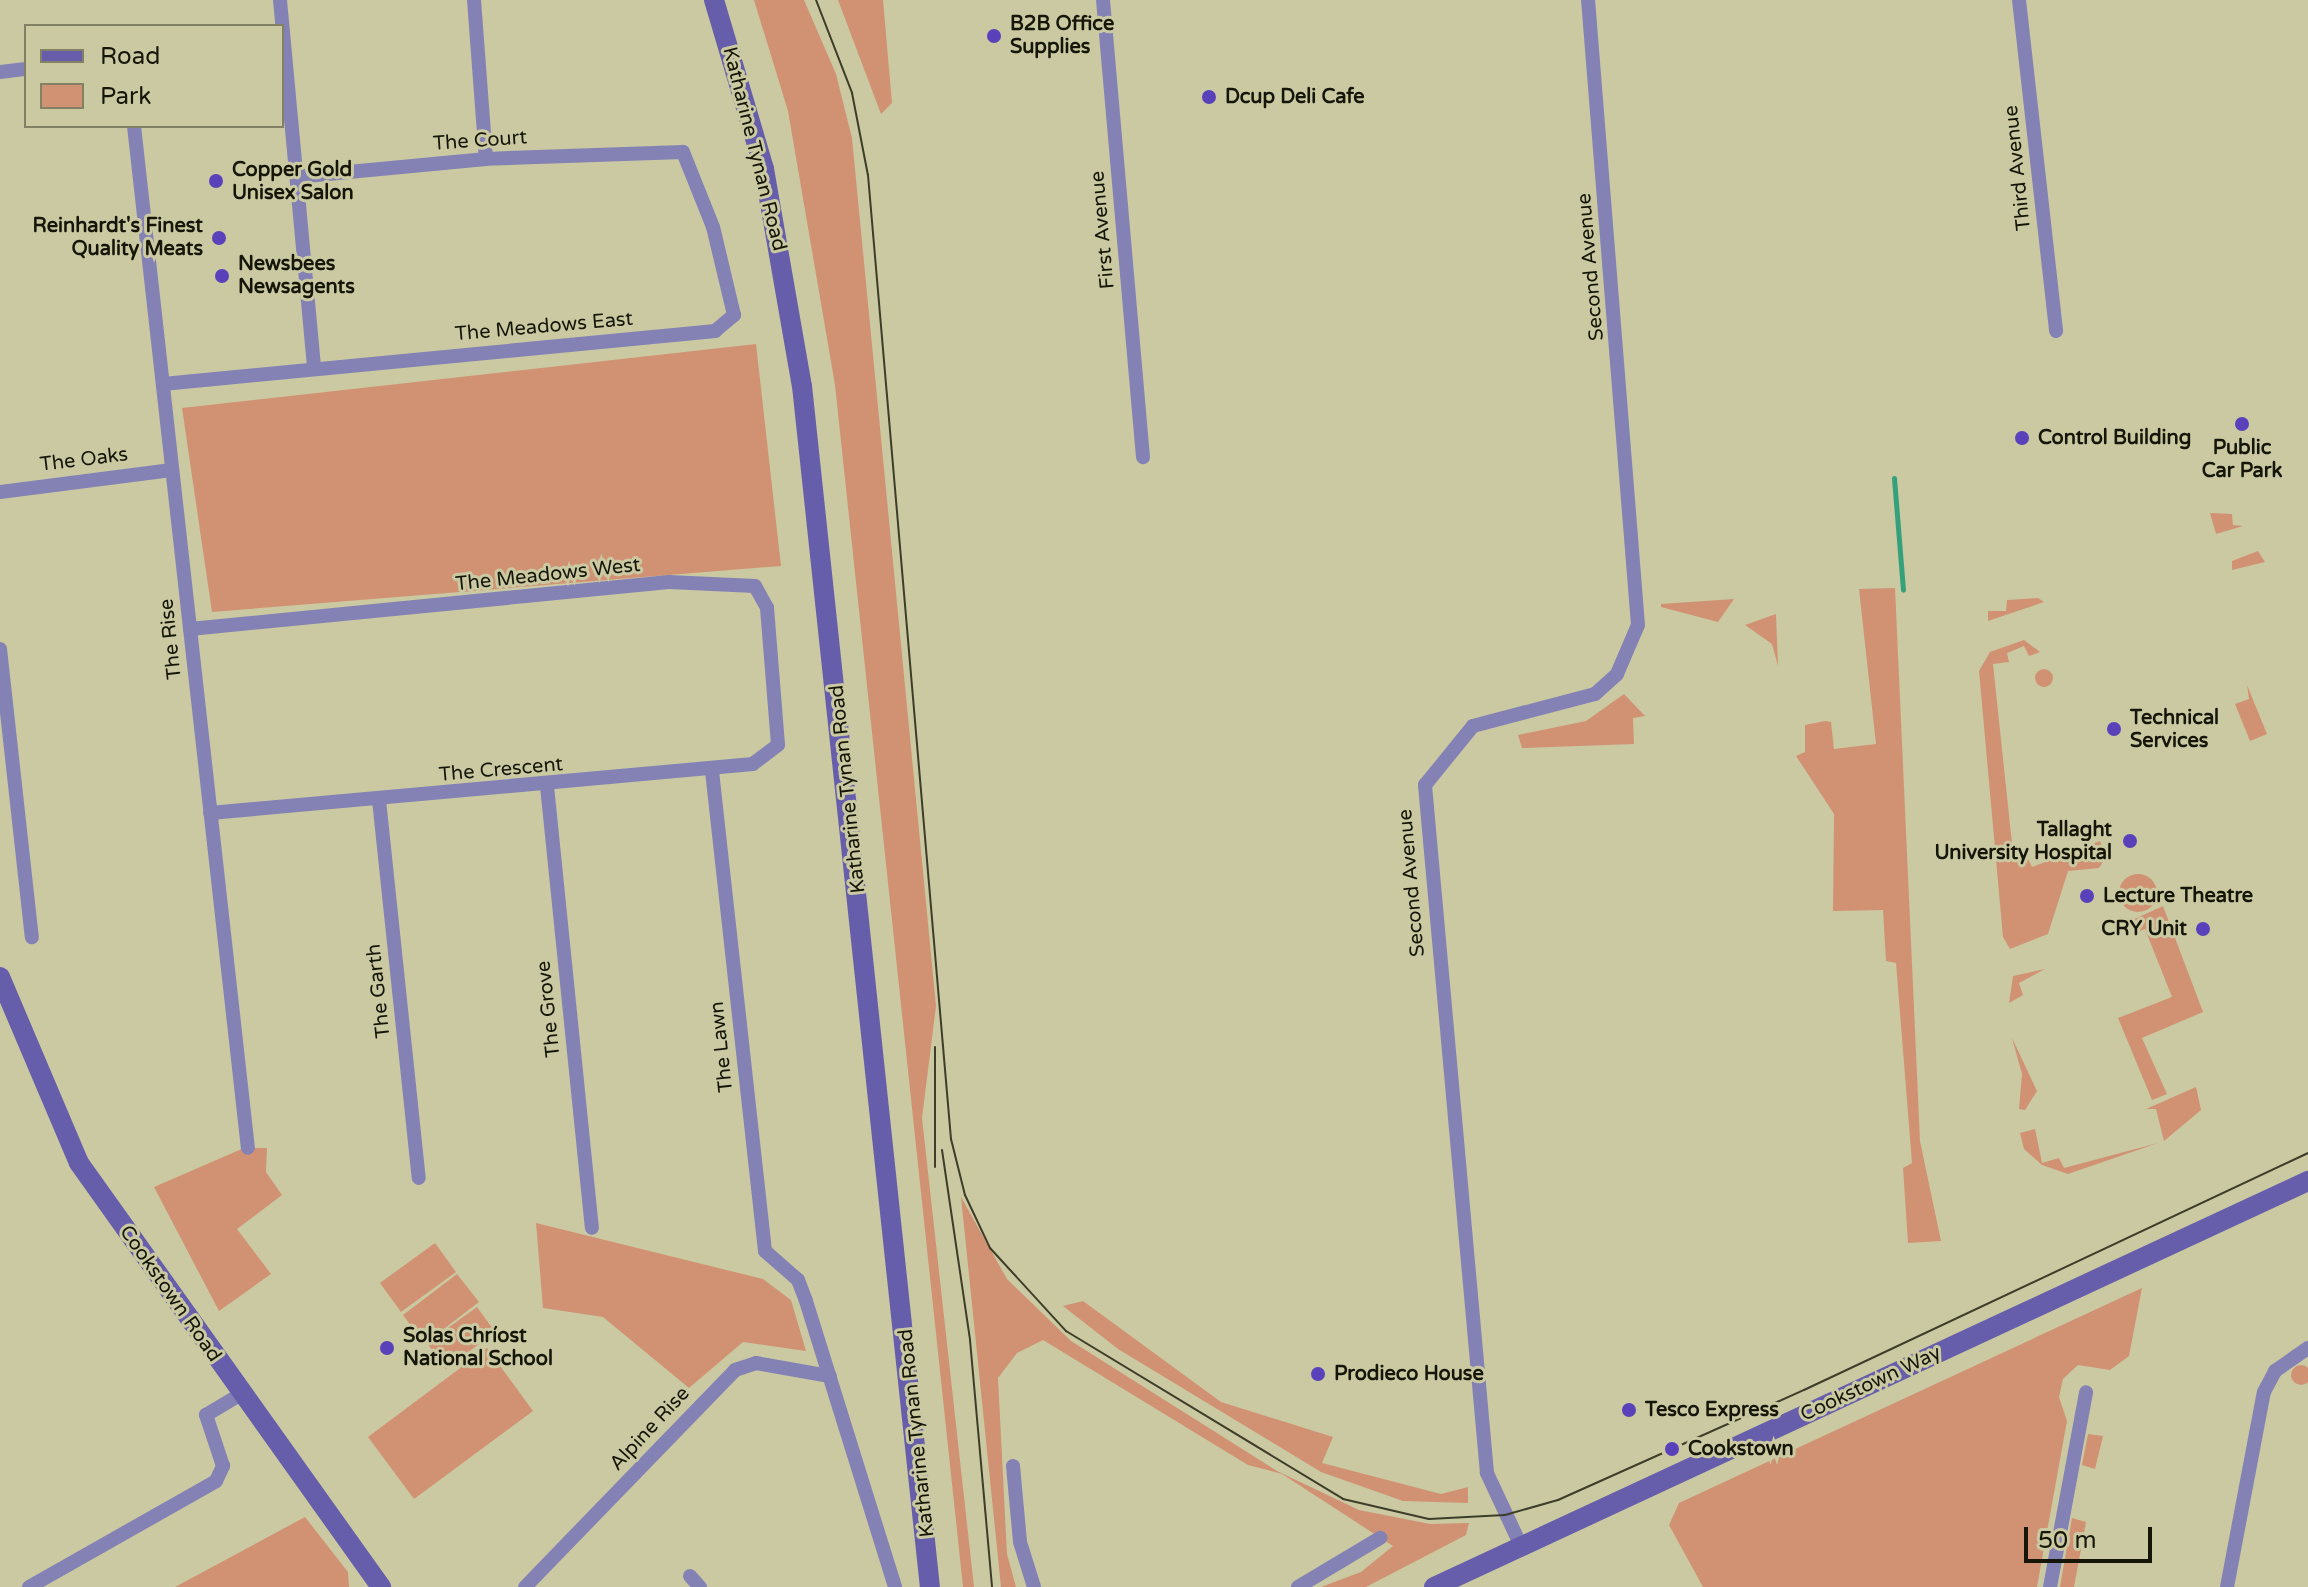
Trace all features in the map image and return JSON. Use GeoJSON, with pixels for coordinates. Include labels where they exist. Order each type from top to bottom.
{"type":"FeatureCollection","features":[{"type":"Feature","properties":{"kind":"street"},"geometry":{"type":"LineString","coordinates":[[280,0],[282,24]]}},
{"type":"Feature","properties":{"kind":"street"},"geometry":{"type":"LineString","coordinates":[[474,0],[486,159]]}},
{"type":"Feature","properties":{"kind":"street","name":"Katharine Tynan Road"},"geometry":{"type":"LineString","coordinates":[[714,0],[764,169],[802,386],[930,1587]]}},
{"type":"Feature","properties":{"kind":"street","name":"First Avenue"},"geometry":{"type":"LineString","coordinates":[[1103,0],[1143,457]]}},
{"type":"Feature","properties":{"kind":"street","name":"Second Avenue"},"geometry":{"type":"LineString","coordinates":[[1521,1546],[1487,1473],[1425,785],[1473,726],[1595,694],[1617,674],[1638,625],[1588,0]]}},
{"type":"Feature","properties":{"kind":"street","name":"Third Avenue"},"geometry":{"type":"LineString","coordinates":[[2019,0],[2056,331]]}},
{"type":"Feature","properties":{"kind":"street"},"geometry":{"type":"LineString","coordinates":[[284,56],[314,367]]}},
{"type":"Feature","properties":{"kind":"street"},"geometry":{"type":"LineString","coordinates":[[0,72],[24,69]]}},
{"type":"Feature","properties":{"kind":"street","name":"The Rise"},"geometry":{"type":"LineString","coordinates":[[134,128],[248,1148]]}},
{"type":"Feature","properties":{"kind":"street","name":"The Court"},"geometry":{"type":"LineString","coordinates":[[296,177],[486,159],[668,147]]}},
{"type":"Feature","properties":{"kind":"street","name":"The Meadows East"},"geometry":{"type":"LineString","coordinates":[[163,384],[728,326],[734,315],[691,160],[668,147]]}},
{"type":"Feature","properties":{"kind":"street","name":"The Oaks"},"geometry":{"type":"LineString","coordinates":[[0,492],[172,470]]}},
{"type":"Feature","properties":{"kind":"street","name":"The Meadows West"},"geometry":{"type":"LineString","coordinates":[[190,629],[669,582],[743,583],[765,596],[779,736]]}},
{"type":"Feature","properties":{"kind":"street"},"geometry":{"type":"LineString","coordinates":[[0,649],[32,937]]}},
{"type":"Feature","properties":{"kind":"street","name":"The Crescent"},"geometry":{"type":"LineString","coordinates":[[210,813],[712,771],[767,757],[779,736]]}},
{"type":"Feature","properties":{"kind":"street","name":"The Lawn"},"geometry":{"type":"LineString","coordinates":[[712,771],[765,1251],[798,1280],[830,1376]]}},
{"type":"Feature","properties":{"kind":"street","name":"The Grove"},"geometry":{"type":"LineString","coordinates":[[547,786],[592,1228]]}},
{"type":"Feature","properties":{"kind":"street","name":"The Garth"},"geometry":{"type":"LineString","coordinates":[[379,800],[419,1178]]}},
{"type":"Feature","properties":{"kind":"street","name":"Cookstown Road"},"geometry":{"type":"LineString","coordinates":[[0,977],[79,1163],[239,1395],[381,1587]]}},
{"type":"Feature","properties":{"kind":"street","name":"Cookstown Way"},"geometry":{"type":"LineString","coordinates":[[1434,1587],[2308,1181]]}},
{"type":"Feature","properties":{"kind":"street"},"geometry":{"type":"LineString","coordinates":[[2227,1587],[2264,1392],[2275,1371],[2308,1348]]}},
{"type":"Feature","properties":{"kind":"street","name":"Alpine Rise"},"geometry":{"type":"LineString","coordinates":[[525,1587],[735,1370],[756,1363],[830,1376]]}},
{"type":"Feature","properties":{"kind":"street"},"geometry":{"type":"LineString","coordinates":[[830,1376],[895,1587]]}},
{"type":"Feature","properties":{"kind":"street"},"geometry":{"type":"LineString","coordinates":[[2050,1587],[2086,1392]]}},
{"type":"Feature","properties":{"kind":"street"},"geometry":{"type":"LineString","coordinates":[[29,1587],[216,1481],[223,1466],[206,1415],[239,1395]]}},
{"type":"Feature","properties":{"kind":"street"},"geometry":{"type":"LineString","coordinates":[[1013,1466],[1020,1542],[1034,1587]]}},
{"type":"Feature","properties":{"kind":"street"},"geometry":{"type":"LineString","coordinates":[[1298,1587],[1380,1538]]}},
{"type":"Feature","properties":{"kind":"green space"},"geometry":{"type":"Polygon","coordinates":[[[754,0],[804,0],[836,74],[852,138],[936,1006],[922,1118],[974,1587],[963,1587],[835,385],[788,111],[754,0]]]}},
{"type":"Feature","properties":{"kind":"green space"},"geometry":{"type":"Polygon","coordinates":[[[838,0],[883,0],[892,103],[881,114],[838,0]]]}},
{"type":"Feature","properties":{"kind":"green space"},"geometry":{"type":"Polygon","coordinates":[[[756,344],[781,566],[212,612],[182,408],[756,344]]]}},
{"type":"Feature","properties":{"kind":"green space"},"geometry":{"type":"Polygon","coordinates":[[[2210,513],[2232,514],[2233,525],[2243,526],[2216,534],[2210,513]]]}},
{"type":"Feature","properties":{"kind":"green space"},"geometry":{"type":"Polygon","coordinates":[[[2258,551],[2265,562],[2232,570],[2232,561],[2258,551]]]}},
{"type":"Feature","properties":{"kind":"green space"},"geometry":{"type":"Polygon","coordinates":[[[1895,588],[1920,1141],[1941,1241],[1908,1243],[1903,1168],[1912,1163],[1896,963],[1886,961],[1883,910],[1833,911],[1834,814],[1796,756],[1805,752],[1805,725],[1825,721],[1831,722],[1834,749],[1876,744],[1859,589],[1895,588]]]}},
{"type":"Feature","properties":{"kind":"green space"},"geometry":{"type":"Polygon","coordinates":[[[2038,598],[2044,602],[1988,621],[1988,611],[2006,611],[2007,600],[2038,598]]]}},
{"type":"Feature","properties":{"kind":"green space"},"geometry":{"type":"Polygon","coordinates":[[[1734,599],[1718,622],[1661,607],[1661,604],[1734,599]]]}},
{"type":"Feature","properties":{"kind":"green space"},"geometry":{"type":"Polygon","coordinates":[[[1776,614],[1778,666],[1772,644],[1745,625],[1776,614]]]}},
{"type":"Feature","properties":{"kind":"green space"},"geometry":{"type":"Polygon","coordinates":[[[2024,640],[2040,652],[2029,656],[2024,646],[2007,653],[2009,662],[1993,664],[2013,853],[2025,853],[2032,867],[2100,841],[2106,857],[2099,868],[2068,871],[2048,934],[2010,949],[2003,937],[1979,671],[1990,652],[2024,640]]]}},
{"type":"Feature","properties":{"kind":"green space"},"geometry":{"type":"Polygon","coordinates":[[[2040,669],[2048,669],[2053,678],[2051,685],[2040,687],[2035,682],[2035,674],[2040,669]]]}},
{"type":"Feature","properties":{"kind":"green space"},"geometry":{"type":"Polygon","coordinates":[[[2247,685],[2267,734],[2250,741],[2235,704],[2249,699],[2247,685]]]}},
{"type":"Feature","properties":{"kind":"green space"},"geometry":{"type":"Polygon","coordinates":[[[1624,694],[1645,716],[1633,718],[1634,744],[1522,748],[1518,735],[1586,721],[1624,694]]]}},
{"type":"Feature","properties":{"kind":"green space"},"geometry":{"type":"Polygon","coordinates":[[[2138,874],[2151,880],[2157,893],[2151,906],[2138,912],[2125,906],[2119,893],[2125,880],[2138,874]]]}},
{"type":"Feature","properties":{"kind":"green space"},"geometry":{"type":"Polygon","coordinates":[[[2163,906],[2203,1012],[2142,1038],[2167,1094],[2152,1100],[2118,1018],[2172,997],[2145,929],[2135,933],[2130,921],[2163,906]]]}},
{"type":"Feature","properties":{"kind":"green space"},"geometry":{"type":"Polygon","coordinates":[[[2045,969],[2019,983],[2023,995],[2009,1003],[2013,976],[2045,969]]]}},
{"type":"Feature","properties":{"kind":"green space"},"geometry":{"type":"Polygon","coordinates":[[[2012,1038],[2037,1091],[2025,1110],[2019,1109],[2022,1074],[2012,1038]]]}},
{"type":"Feature","properties":{"kind":"green space"},"geometry":{"type":"Polygon","coordinates":[[[2196,1087],[2201,1110],[2164,1141],[2156,1109],[2146,1109],[2196,1087]]]}},
{"type":"Feature","properties":{"kind":"green space"},"geometry":{"type":"Polygon","coordinates":[[[2035,1129],[2042,1163],[2059,1158],[2064,1168],[2158,1143],[2068,1174],[2042,1165],[2024,1149],[2020,1133],[2035,1129]]]}},
{"type":"Feature","properties":{"kind":"green space"},"geometry":{"type":"Polygon","coordinates":[[[244,1148],[267,1148],[266,1172],[282,1195],[237,1229],[271,1274],[219,1311],[154,1187],[244,1148]]]}},
{"type":"Feature","properties":{"kind":"green space"},"geometry":{"type":"Polygon","coordinates":[[[961,1197],[1007,1279],[1071,1341],[1277,1471],[1359,1510],[1430,1524],[1469,1523],[1466,1535],[1366,1587],[1321,1587],[1361,1572],[1393,1546],[1282,1474],[1248,1465],[1043,1340],[1017,1353],[998,1378],[1007,1554],[1016,1587],[1001,1587],[961,1197]]]}},
{"type":"Feature","properties":{"kind":"green space"},"geometry":{"type":"Polygon","coordinates":[[[536,1223],[763,1279],[791,1300],[806,1351],[743,1342],[689,1388],[603,1317],[543,1308],[536,1223]]]}},
{"type":"Feature","properties":{"kind":"green space"},"geometry":{"type":"Polygon","coordinates":[[[435,1243],[456,1272],[401,1312],[380,1283],[435,1243]]]}},
{"type":"Feature","properties":{"kind":"green space"},"geometry":{"type":"Polygon","coordinates":[[[457,1274],[479,1302],[424,1344],[403,1315],[457,1274]]]}},
{"type":"Feature","properties":{"kind":"green space"},"geometry":{"type":"Polygon","coordinates":[[[2142,1288],[2129,1356],[2110,1370],[2078,1365],[2063,1379],[2059,1397],[2067,1421],[2037,1587],[1703,1587],[1669,1525],[1679,1503],[2142,1288]]]}},
{"type":"Feature","properties":{"kind":"green space"},"geometry":{"type":"Polygon","coordinates":[[[1083,1301],[1221,1402],[1333,1437],[1322,1463],[1441,1494],[1468,1487],[1468,1503],[1403,1501],[1321,1472],[1118,1349],[1063,1306],[1083,1301]]]}},
{"type":"Feature","properties":{"kind":"green space"},"geometry":{"type":"Polygon","coordinates":[[[477,1307],[495,1332],[446,1369],[427,1343],[477,1307]]]}},
{"type":"Feature","properties":{"kind":"green space"},"geometry":{"type":"Polygon","coordinates":[[[487,1348],[533,1411],[414,1499],[368,1437],[487,1348]]]}},
{"type":"Feature","properties":{"kind":"green space"},"geometry":{"type":"Polygon","coordinates":[[[2301,1365],[2308,1368],[2308,1382],[2301,1385],[2294,1382],[2291,1375],[2294,1368],[2301,1365]]]}},
{"type":"Feature","properties":{"kind":"green space"},"geometry":{"type":"Polygon","coordinates":[[[2088,1434],[2103,1436],[2095,1469],[2082,1465],[2088,1434]]]}},
{"type":"Feature","properties":{"kind":"green space"},"geometry":{"type":"Polygon","coordinates":[[[305,1517],[348,1572],[349,1587],[175,1587],[305,1517]]]}},
{"type":"Feature","properties":{"kind":"green space"},"geometry":{"type":"Polygon","coordinates":[[[2072,1518],[2086,1522],[2074,1587],[2060,1587],[2072,1518]]]}},
{"type":"Feature","properties":{"kind":"waterway"},"geometry":{"type":"LineString","coordinates":[[1894,478],[1903,590]]}},
{"type":"Feature","properties":{"kind":"tram line"},"geometry":{"type":"LineString","coordinates":[[816,0],[852,93],[868,175],[951,1139],[965,1195],[990,1248],[1066,1331],[1343,1499],[1429,1519],[1505,1515],[1558,1500],[1804,1390],[2308,1153]]}},
{"type":"Feature","properties":{"kind":"tram line"},"geometry":{"type":"LineString","coordinates":[[935,1047],[935,1167]]}},
{"type":"Feature","properties":{"kind":"tram line"},"geometry":{"type":"LineString","coordinates":[[942,1150],[970,1340],[992,1587]]}},
{"type":"Feature","properties":{"kind":"place","name":"B2B Office Supplies"},"geometry":{"type":"Point","coordinates":[994,36]}},
{"type":"Feature","properties":{"kind":"place","name":"Dcup Deli Cafe"},"geometry":{"type":"Point","coordinates":[1209,97]}},
{"type":"Feature","properties":{"kind":"place","name":"Copper Gold Unisex Salon"},"geometry":{"type":"Point","coordinates":[216,181]}},
{"type":"Feature","properties":{"kind":"place","name":"Reinhardt's Finest Quality Meats"},"geometry":{"type":"Point","coordinates":[219,238]}},
{"type":"Feature","properties":{"kind":"place","name":"Newsbees Newsagents"},"geometry":{"type":"Point","coordinates":[222,276]}},
{"type":"Feature","properties":{"kind":"place","name":"Public Car Park"},"geometry":{"type":"Point","coordinates":[2242,424]}},
{"type":"Feature","properties":{"kind":"place","name":"Control Building"},"geometry":{"type":"Point","coordinates":[2022,438]}},
{"type":"Feature","properties":{"kind":"place","name":"Technical Services"},"geometry":{"type":"Point","coordinates":[2114,729]}},
{"type":"Feature","properties":{"kind":"place","name":"Tallaght University Hospital"},"geometry":{"type":"Point","coordinates":[2130,841]}},
{"type":"Feature","properties":{"kind":"place","name":"Lecture Theatre"},"geometry":{"type":"Point","coordinates":[2087,896]}},
{"type":"Feature","properties":{"kind":"place","name":"CRY Unit"},"geometry":{"type":"Point","coordinates":[2203,929]}},
{"type":"Feature","properties":{"kind":"place","name":"Solas Chríost National School"},"geometry":{"type":"Point","coordinates":[387,1348]}},
{"type":"Feature","properties":{"kind":"place","name":"Prodieco House"},"geometry":{"type":"Point","coordinates":[1318,1374]}},
{"type":"Feature","properties":{"kind":"place","name":"Tesco Express"},"geometry":{"type":"Point","coordinates":[1629,1410]}},
{"type":"Feature","properties":{"kind":"place","name":"Cookstown"},"geometry":{"type":"Point","coordinates":[1672,1449]}}]}
